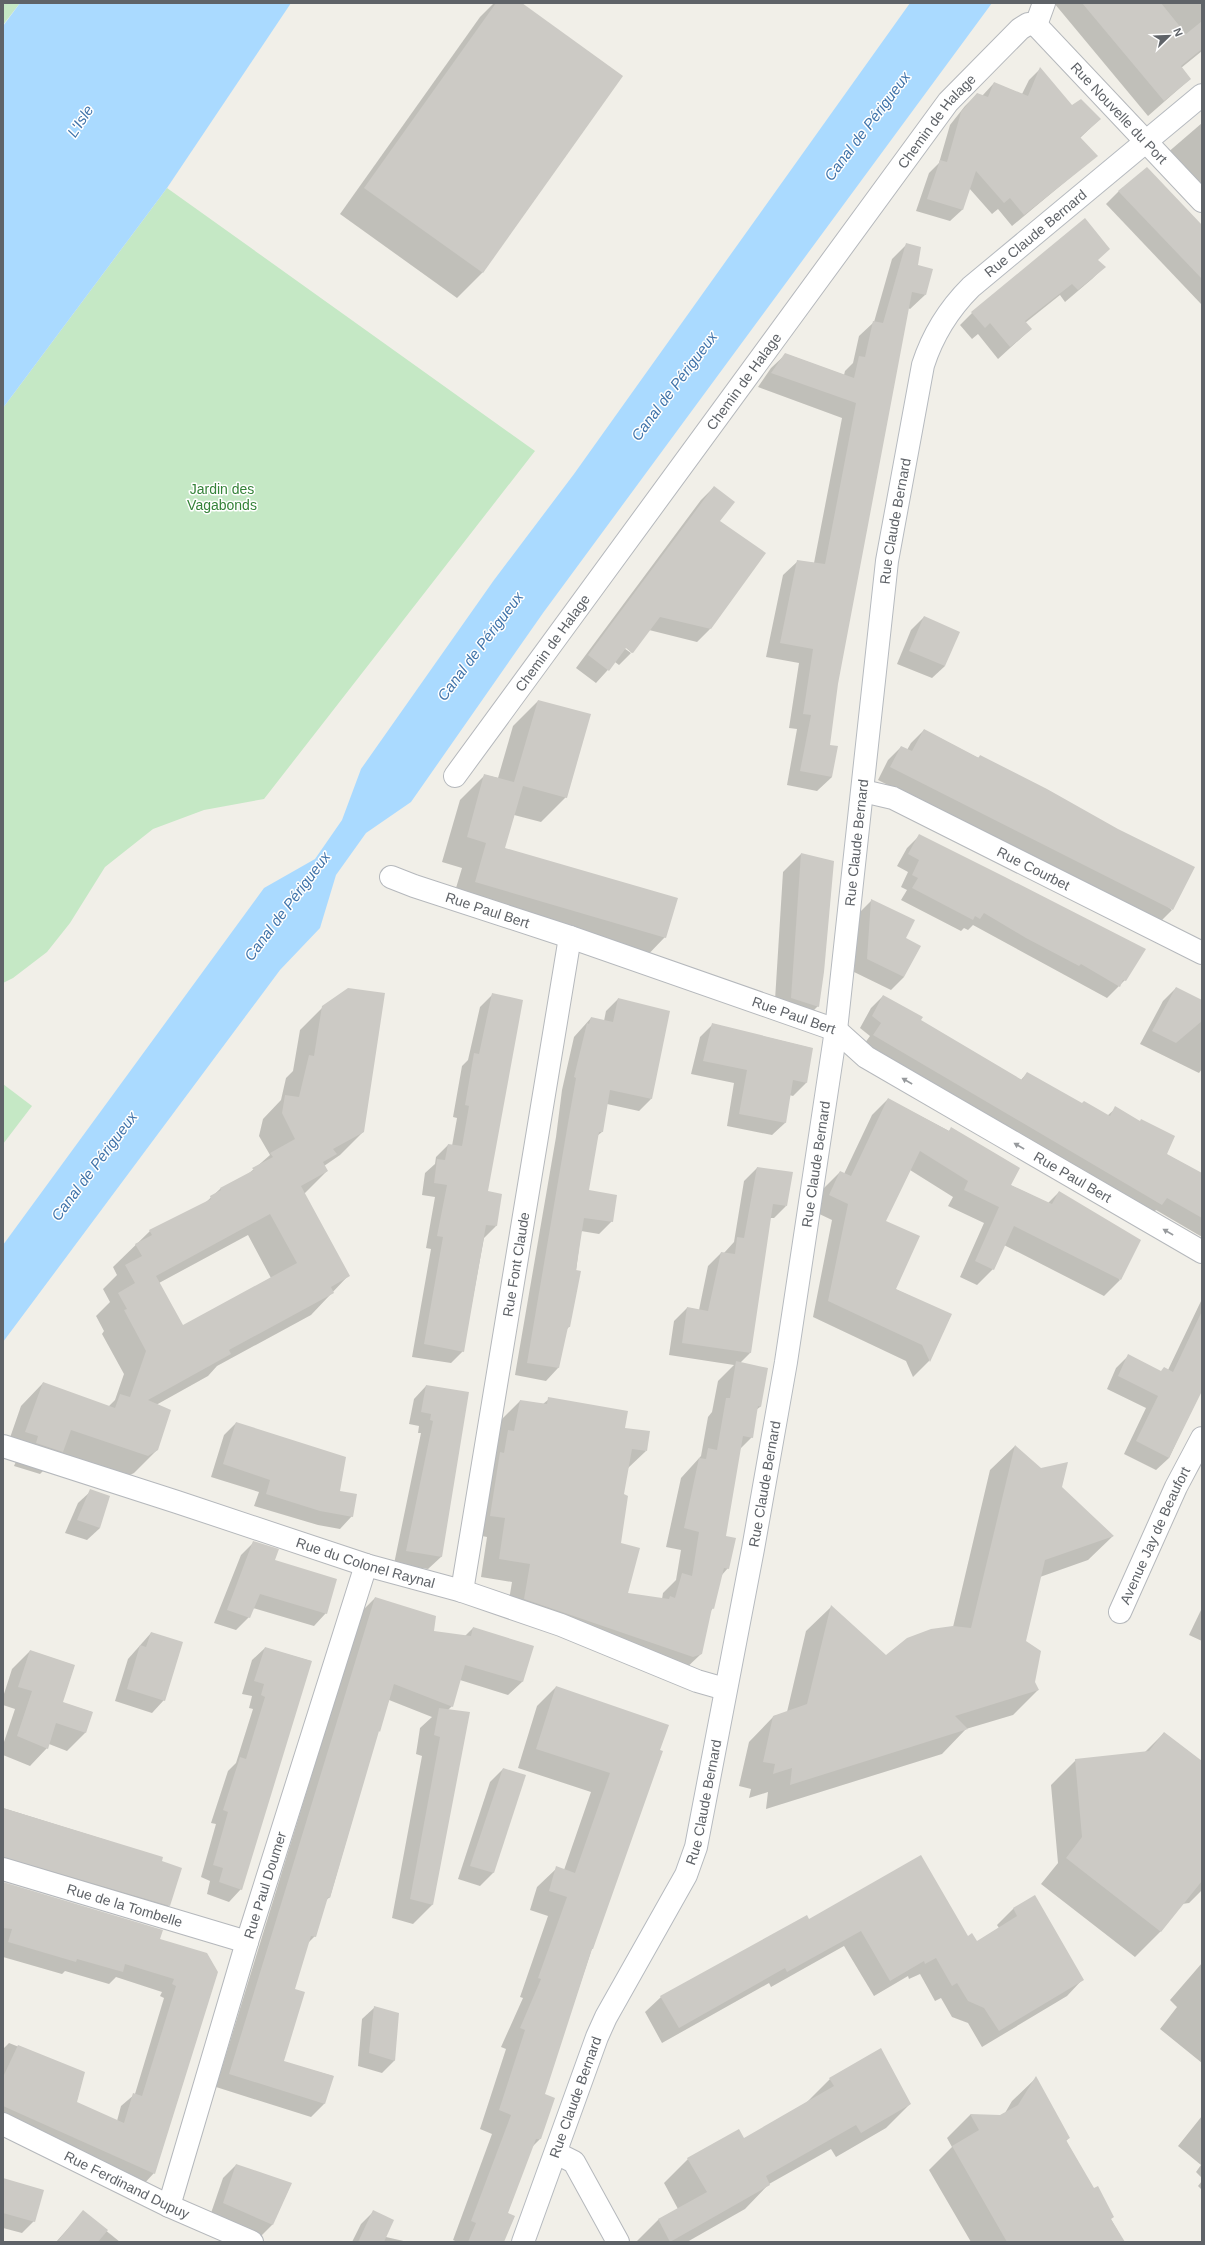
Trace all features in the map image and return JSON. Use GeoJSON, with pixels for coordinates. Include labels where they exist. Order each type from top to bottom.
{"type":"FeatureCollection","features":[{"type":"Feature","properties":{"kind":"street"},"geometry":{"type":"LineString","coordinates":[[1036,25],[1044,3]]}},
{"type":"Feature","properties":{"kind":"street","name":"Chemin de Halage"},"geometry":{"type":"LineString","coordinates":[[455,776],[948,102],[1020,29],[1028,24],[1036,25]]}},
{"type":"Feature","properties":{"kind":"street","name":"Rue Nouvelle du Port"},"geometry":{"type":"LineString","coordinates":[[1036,25],[1202,201]]}},
{"type":"Feature","properties":{"kind":"street","name":"Rue Claude Bernard"},"geometry":{"type":"LineString","coordinates":[[523,2242],[606,2017],[689,1868],[698,1832],[726,1689],[786,1362],[836,1030],[887,561],[923,365],[933,337],[947,314],[971,287],[1202,95]]}},
{"type":"Feature","properties":{"kind":"street","name":"Rue Courbet"},"geometry":{"type":"LineString","coordinates":[[863,791],[893,798],[1202,953]]}},
{"type":"Feature","properties":{"kind":"street","name":"Rue Paul Bert"},"geometry":{"type":"LineString","coordinates":[[391,877],[414,886],[570,937],[836,1030],[866,1058],[1202,1252]]}},
{"type":"Feature","properties":{"kind":"street","name":"Rue Font Claude"},"geometry":{"type":"LineString","coordinates":[[462,1591],[570,937]]}},
{"type":"Feature","properties":{"kind":"street","name":"Avenue Jay de Beaufort"},"geometry":{"type":"LineString","coordinates":[[1120,1612],[1176,1487],[1202,1438]]}},
{"type":"Feature","properties":{"kind":"street","name":"Rue du Colonel Raynal"},"geometry":{"type":"LineString","coordinates":[[3,1446],[177,1502],[366,1566],[462,1591],[561,1625],[697,1681],[726,1689]]}},
{"type":"Feature","properties":{"kind":"street","name":"Rue Paul Doumer"},"geometry":{"type":"LineString","coordinates":[[169,2206],[247,1942],[366,1566]]}},
{"type":"Feature","properties":{"kind":"street","name":"Rue de la Tombelle"},"geometry":{"type":"LineString","coordinates":[[3,1869],[247,1942]]}},
{"type":"Feature","properties":{"kind":"street","name":"Rue Ferdinand Dupuy"},"geometry":{"type":"LineString","coordinates":[[3,2124],[169,2206],[252,2242]]}},
{"type":"Feature","properties":{"kind":"street"},"geometry":{"type":"LineString","coordinates":[[556,2152],[574,2162],[618,2242]]}},
{"type":"Feature","properties":{"kind":"green space"},"geometry":{"type":"Polygon","coordinates":[[[3,3],[20,3],[3,25],[3,3]]]}},
{"type":"Feature","properties":{"kind":"green space","name":"Jardin des Vagabonds"},"geometry":{"type":"Polygon","coordinates":[[[167,188],[535,451],[264,799],[204,810],[153,829],[105,867],[70,923],[47,952],[13,978],[3,983],[3,408],[167,188]]]}},
{"type":"Feature","properties":{"kind":"green space"},"geometry":{"type":"Polygon","coordinates":[[[3,1084],[32,1106],[3,1144],[3,1084]]]}},
{"type":"Feature","properties":{"kind":"water","name":"L'Isle"},"geometry":{"type":"Polygon","coordinates":[[[20,3],[291,3],[167,188],[3,408],[3,26],[20,3]]]}},
{"type":"Feature","properties":{"kind":"water","name":"Canal de Périgueux"},"geometry":{"type":"Polygon","coordinates":[[[910,3],[992,3],[543,613],[411,802],[366,833],[336,875],[320,928],[280,970],[3,1342],[3,1245],[264,888],[315,859],[342,820],[361,769],[494,580],[574,474],[910,3]]]}},
{"type":"Feature","properties":{"kind":"building"},"geometry":{"type":"Polygon","coordinates":[[[496,3],[522,3],[623,76],[483,273],[364,188],[496,3]]]}},
{"type":"Feature","properties":{"kind":"building"},"geometry":{"type":"Polygon","coordinates":[[[1082,3],[1161,3],[1186,34],[1202,21],[1202,49],[1181,66],[1191,79],[1164,101],[1082,3]]]}},
{"type":"Feature","properties":{"kind":"building"},"geometry":{"type":"Polygon","coordinates":[[[1040,67],[1072,105],[1081,99],[1101,119],[1080,137],[1098,156],[1024,215],[1010,198],[1004,203],[976,171],[963,210],[927,199],[940,160],[947,162],[961,112],[977,93],[988,97],[994,82],[1028,96],[1040,67]]]}},
{"type":"Feature","properties":{"kind":"building"},"geometry":{"type":"Polygon","coordinates":[[[1147,167],[1202,225],[1202,279],[1118,191],[1147,167]]]}},
{"type":"Feature","properties":{"kind":"building"},"geometry":{"type":"Polygon","coordinates":[[[1085,218],[1110,249],[1098,260],[1106,267],[1078,290],[1072,284],[1025,321],[1032,329],[1010,347],[990,323],[985,328],[971,312],[1085,218]]]}},
{"type":"Feature","properties":{"kind":"building"},"geometry":{"type":"Polygon","coordinates":[[[906,243],[921,247],[918,265],[933,269],[926,295],[912,292],[838,684],[830,745],[838,746],[832,777],[800,771],[811,715],[803,714],[813,649],[780,643],[797,560],[825,564],[856,403],[771,373],[785,353],[854,378],[859,356],[865,357],[873,321],[883,323],[906,243]]]}},
{"type":"Feature","properties":{"kind":"building"},"geometry":{"type":"Polygon","coordinates":[[[714,486],[735,502],[720,521],[766,553],[711,629],[660,617],[633,653],[626,648],[609,671],[588,655],[714,486]]]}},
{"type":"Feature","properties":{"kind":"building"},"geometry":{"type":"Polygon","coordinates":[[[924,616],[960,632],[945,666],[909,651],[924,616]]]}},
{"type":"Feature","properties":{"kind":"building"},"geometry":{"type":"Polygon","coordinates":[[[538,700],[591,714],[567,798],[523,786],[505,848],[678,898],[666,938],[475,882],[486,843],[467,837],[484,774],[514,782],[538,700]]]}},
{"type":"Feature","properties":{"kind":"building"},"geometry":{"type":"Polygon","coordinates":[[[924,729],[979,758],[980,755],[1047,789],[1118,829],[1195,867],[1173,910],[890,767],[901,746],[912,751],[924,729]]]}},
{"type":"Feature","properties":{"kind":"building"},"geometry":{"type":"Polygon","coordinates":[[[919,834],[1146,949],[1126,981],[1123,980],[1120,987],[1081,964],[1079,966],[1026,938],[984,913],[980,919],[975,916],[973,920],[912,888],[918,878],[912,875],[919,860],[908,854],[919,834]]]}},
{"type":"Feature","properties":{"kind":"building"},"geometry":{"type":"Polygon","coordinates":[[[801,853],[834,861],[824,972],[819,1007],[791,998],[801,853]]]}},
{"type":"Feature","properties":{"kind":"building"},"geometry":{"type":"Polygon","coordinates":[[[871,899],[915,920],[906,938],[921,946],[904,977],[867,959],[871,899]]]}},
{"type":"Feature","properties":{"kind":"building"},"geometry":{"type":"Polygon","coordinates":[[[1176,987],[1202,1000],[1202,1021],[1176,1043],[1152,1031],[1176,987]]]}},
{"type":"Feature","properties":{"kind":"building"},"geometry":{"type":"Polygon","coordinates":[[[348,988],[385,993],[364,1132],[333,1149],[337,1154],[323,1162],[328,1171],[301,1186],[350,1276],[331,1287],[334,1293],[229,1350],[231,1354],[148,1400],[171,1410],[158,1450],[148,1456],[71,1430],[63,1452],[36,1443],[38,1436],[25,1432],[43,1382],[115,1408],[120,1394],[130,1397],[146,1351],[124,1310],[127,1309],[118,1293],[135,1283],[125,1265],[142,1256],[135,1244],[152,1235],[149,1230],[211,1199],[210,1196],[221,1190],[220,1188],[254,1170],[252,1168],[273,1157],[270,1153],[295,1139],[282,1113],[285,1095],[299,1097],[309,1055],[314,1056],[322,1006],[348,988]],[[270,1214],[156,1276],[183,1325],[297,1263],[270,1214]]]}},
{"type":"Feature","properties":{"kind":"building"},"geometry":{"type":"Polygon","coordinates":[[[492,993],[523,1000],[488,1191],[502,1194],[497,1226],[486,1225],[464,1352],[424,1344],[443,1237],[437,1236],[447,1185],[434,1183],[437,1159],[445,1160],[448,1144],[462,1146],[469,1106],[465,1105],[474,1053],[479,1054],[492,993]]]}},
{"type":"Feature","properties":{"kind":"building"},"geometry":{"type":"Polygon","coordinates":[[[883,995],[923,1017],[921,1020],[1022,1080],[1027,1072],[1082,1103],[1084,1101],[1110,1116],[1115,1106],[1140,1121],[1141,1119],[1175,1136],[1167,1154],[1202,1173],[1202,1218],[1167,1198],[1162,1205],[873,1035],[881,1023],[872,1016],[883,995]]]}},
{"type":"Feature","properties":{"kind":"building"},"geometry":{"type":"Polygon","coordinates":[[[618,998],[670,1011],[652,1099],[610,1090],[603,1132],[599,1132],[589,1190],[617,1195],[613,1222],[584,1218],[576,1270],[581,1271],[570,1327],[568,1327],[559,1368],[527,1363],[576,1078],[574,1077],[587,1023],[589,1024],[591,1017],[613,1022],[618,998]]]}},
{"type":"Feature","properties":{"kind":"building"},"geometry":{"type":"Polygon","coordinates":[[[712,1023],[813,1048],[807,1083],[793,1080],[786,1123],[739,1114],[747,1070],[703,1061],[712,1023]]]}},
{"type":"Feature","properties":{"kind":"building"},"geometry":{"type":"Polygon","coordinates":[[[888,1098],[949,1131],[951,1127],[1020,1168],[1011,1185],[1052,1204],[1059,1191],[1141,1240],[1121,1280],[1014,1226],[994,1270],[975,1261],[999,1207],[964,1190],[968,1181],[920,1151],[886,1221],[920,1236],[896,1289],[952,1314],[930,1362],[922,1345],[828,1301],[848,1204],[829,1195],[840,1171],[851,1176],[888,1098]]]}},
{"type":"Feature","properties":{"kind":"building"},"geometry":{"type":"Polygon","coordinates":[[[757,1167],[793,1172],[787,1206],[773,1204],[751,1353],[682,1343],[687,1307],[708,1311],[721,1252],[735,1254],[737,1237],[744,1238],[757,1167]]]}},
{"type":"Feature","properties":{"kind":"building"},"geometry":{"type":"Polygon","coordinates":[[[1202,1311],[1202,1391],[1169,1458],[1136,1441],[1158,1396],[1118,1376],[1128,1354],[1161,1371],[1164,1367],[1173,1372],[1202,1311]]]}},
{"type":"Feature","properties":{"kind":"building"},"geometry":{"type":"Polygon","coordinates":[[[736,1361],[768,1368],[761,1407],[758,1406],[753,1438],[743,1436],[726,1536],[736,1538],[729,1569],[724,1568],[714,1609],[712,1608],[702,1654],[693,1657],[524,1599],[530,1564],[499,1559],[505,1518],[490,1516],[500,1452],[504,1453],[508,1430],[514,1431],[520,1400],[547,1404],[548,1397],[628,1411],[625,1428],[650,1431],[647,1451],[632,1449],[624,1494],[628,1496],[621,1543],[640,1548],[628,1593],[669,1599],[670,1596],[675,1598],[682,1573],[692,1576],[699,1532],[684,1528],[699,1458],[706,1459],[708,1448],[717,1450],[726,1398],[730,1398],[736,1361]]]}},
{"type":"Feature","properties":{"kind":"building"},"geometry":{"type":"Polygon","coordinates":[[[426,1385],[469,1392],[442,1557],[406,1551],[433,1421],[430,1420],[431,1414],[421,1412],[426,1385]]]}},
{"type":"Feature","properties":{"kind":"building"},"geometry":{"type":"Polygon","coordinates":[[[236,1422],[346,1457],[340,1491],[357,1494],[353,1517],[320,1511],[266,1494],[270,1480],[223,1464],[236,1422]]]}},
{"type":"Feature","properties":{"kind":"building"},"geometry":{"type":"Polygon","coordinates":[[[1015,1445],[1041,1468],[1068,1462],[1062,1487],[1114,1536],[1045,1560],[1026,1641],[1041,1651],[1035,1682],[1039,1690],[955,1716],[968,1729],[790,1785],[792,1768],[773,1774],[775,1764],[763,1762],[773,1716],[807,1704],[831,1605],[886,1655],[907,1638],[931,1629],[953,1626],[971,1628],[1015,1445]]]}},
{"type":"Feature","properties":{"kind":"building"},"geometry":{"type":"Polygon","coordinates":[[[90,1489],[110,1496],[100,1528],[77,1520],[90,1489]]]}},
{"type":"Feature","properties":{"kind":"building"},"geometry":{"type":"Polygon","coordinates":[[[253,1541],[279,1549],[275,1560],[337,1579],[327,1614],[260,1594],[250,1618],[227,1610],[253,1541]]]}},
{"type":"Feature","properties":{"kind":"building"},"geometry":{"type":"Polygon","coordinates":[[[375,1597],[436,1616],[434,1631],[471,1636],[473,1627],[534,1646],[523,1682],[465,1665],[453,1707],[394,1684],[330,1898],[328,1897],[316,1937],[311,1936],[295,1989],[305,1992],[284,2061],[334,2076],[325,2104],[229,2074],[375,1597]]]}},
{"type":"Feature","properties":{"kind":"building"},"geometry":{"type":"Polygon","coordinates":[[[151,1632],[183,1642],[165,1701],[127,1689],[140,1645],[146,1647],[151,1632]]]}},
{"type":"Feature","properties":{"kind":"building"},"geometry":{"type":"Polygon","coordinates":[[[265,1647],[312,1661],[242,1890],[219,1882],[223,1868],[213,1865],[228,1812],[223,1810],[240,1757],[246,1759],[265,1697],[261,1695],[264,1684],[254,1681],[265,1647]]]}},
{"type":"Feature","properties":{"kind":"building"},"geometry":{"type":"Polygon","coordinates":[[[30,1650],[75,1665],[63,1702],[93,1712],[86,1733],[56,1723],[48,1749],[17,1736],[32,1691],[18,1687],[30,1650]]]}},
{"type":"Feature","properties":{"kind":"building"},"geometry":{"type":"Polygon","coordinates":[[[556,1686],[669,1725],[660,1750],[663,1751],[592,1949],[545,2094],[555,2098],[541,2139],[536,2139],[508,2213],[515,2216],[504,2242],[468,2242],[476,2223],[471,2221],[511,2115],[499,2110],[525,2030],[520,2028],[541,1979],[538,1978],[567,1897],[549,1891],[556,1866],[575,1873],[610,1773],[536,1749],[556,1686]]]}},
{"type":"Feature","properties":{"kind":"building"},"geometry":{"type":"Polygon","coordinates":[[[439,1708],[470,1712],[433,1905],[410,1899],[440,1737],[434,1735],[439,1708]]]}},
{"type":"Feature","properties":{"kind":"building"},"geometry":{"type":"Polygon","coordinates":[[[1164,1732],[1202,1761],[1202,1881],[1161,1932],[1066,1858],[1082,1837],[1075,1759],[1149,1751],[1164,1732]]]}},
{"type":"Feature","properties":{"kind":"building"},"geometry":{"type":"Polygon","coordinates":[[[503,1768],[526,1775],[494,1873],[470,1866],[503,1768]]]}},
{"type":"Feature","properties":{"kind":"building"},"geometry":{"type":"Polygon","coordinates":[[[3,1808],[163,1857],[162,1861],[182,1868],[170,1906],[3,1857],[3,1808]]]}},
{"type":"Feature","properties":{"kind":"building"},"geometry":{"type":"Polygon","coordinates":[[[921,1855],[968,1936],[972,1933],[977,1941],[1017,1916],[1013,1908],[1035,1895],[1084,1980],[999,2031],[984,2008],[968,2001],[957,1983],[952,1986],[936,1958],[925,1964],[924,1961],[890,1981],[861,1931],[787,1972],[785,1968],[679,2028],[660,1996],[807,1915],[809,1919],[921,1855]]]}},
{"type":"Feature","properties":{"kind":"building"},"geometry":{"type":"Polygon","coordinates":[[[3,1882],[163,1930],[160,1939],[207,1953],[218,1972],[155,2174],[3,2106],[3,2077],[18,2045],[85,2072],[77,2102],[124,2123],[133,2093],[142,2096],[176,1986],[172,1984],[174,1979],[125,1964],[123,1972],[77,1959],[76,1962],[8,1942],[12,1929],[3,1928],[3,1882]]]}},
{"type":"Feature","properties":{"kind":"building"},"geometry":{"type":"Polygon","coordinates":[[[374,2006],[399,2013],[395,2061],[369,2053],[374,2006]]]}},
{"type":"Feature","properties":{"kind":"building"},"geometry":{"type":"Polygon","coordinates":[[[881,2048],[911,2104],[861,2133],[856,2125],[766,2176],[770,2185],[670,2242],[658,2219],[707,2192],[687,2158],[739,2129],[744,2138],[834,2086],[829,2078],[881,2048]]]}},
{"type":"Feature","properties":{"kind":"building"},"geometry":{"type":"Polygon","coordinates":[[[1036,2076],[1070,2138],[1066,2140],[1094,2188],[1098,2186],[1114,2217],[1111,2219],[1125,2242],[1007,2242],[952,2146],[979,2130],[970,2114],[1000,2115],[1018,2105],[1036,2076]]]}},
{"type":"Feature","properties":{"kind":"building"},"geometry":{"type":"Polygon","coordinates":[[[236,2164],[292,2183],[273,2225],[223,2203],[236,2164]]]}},
{"type":"Feature","properties":{"kind":"building"},"geometry":{"type":"Polygon","coordinates":[[[3,2178],[44,2190],[35,2222],[3,2213],[3,2178]]]}},
{"type":"Feature","properties":{"kind":"building"},"geometry":{"type":"Polygon","coordinates":[[[83,2210],[108,2230],[98,2242],[57,2242],[83,2210]]]}},
{"type":"Feature","properties":{"kind":"building"},"geometry":{"type":"Polygon","coordinates":[[[373,2210],[394,2220],[384,2242],[358,2242],[373,2210]]]}}]}
